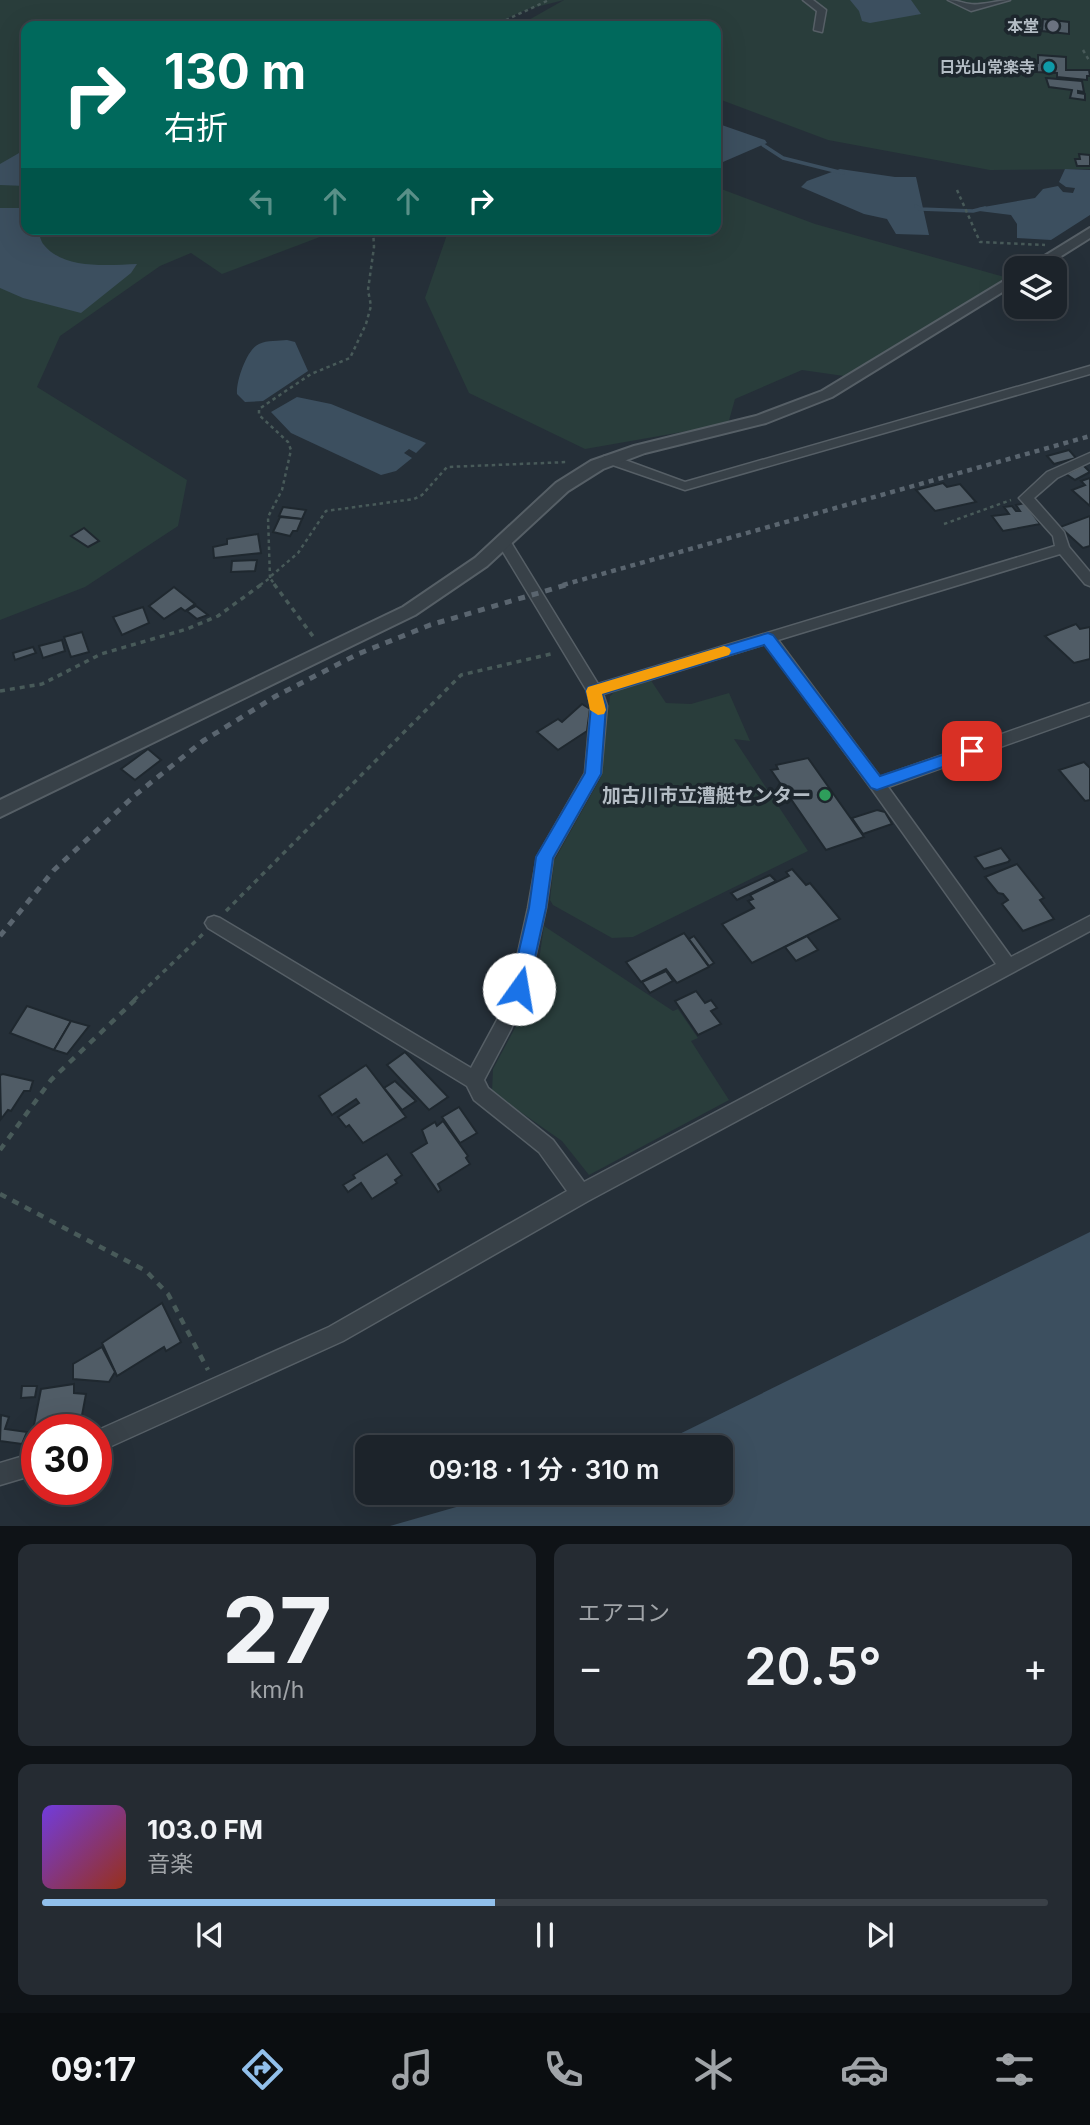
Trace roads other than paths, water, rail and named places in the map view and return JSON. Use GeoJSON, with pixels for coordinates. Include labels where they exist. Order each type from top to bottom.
{"type":"FeatureCollection","features":[{"type":"Feature","properties":{"kind":"street"},"geometry":{"type":"LineString","coordinates":[[807,0],[822,10],[819,30]]}},
{"type":"Feature","properties":{"kind":"street"},"geometry":{"type":"LineString","coordinates":[[952,0],[971,8],[1006,0]]}},
{"type":"Feature","properties":{"kind":"street"},"geometry":{"type":"LineString","coordinates":[[1051,256],[1090,232]]}},
{"type":"Feature","properties":{"kind":"street"},"geometry":{"type":"LineString","coordinates":[[0,809],[409,611],[481,562],[562,487],[603,462],[640,449],[761,420],[827,394],[1004,285]]}},
{"type":"Feature","properties":{"kind":"street"},"geometry":{"type":"LineString","coordinates":[[603,462],[685,486],[1090,370]]}},
{"type":"Feature","properties":{"kind":"street"},"geometry":{"type":"LineString","coordinates":[[1090,457],[1052,475],[1026,498],[1059,535],[1063,548],[1090,581]]}},
{"type":"Feature","properties":{"kind":"street"},"geometry":{"type":"LineString","coordinates":[[474,1080],[505,1023],[519,989],[545,857],[593,774],[598,706],[594,691],[567,651],[504,542]]}},
{"type":"Feature","properties":{"kind":"street"},"geometry":{"type":"LineString","coordinates":[[594,691],[1063,548]]}},
{"type":"Feature","properties":{"kind":"street"},"geometry":{"type":"LineString","coordinates":[[768,638],[1008,967]]}},
{"type":"Feature","properties":{"kind":"street"},"geometry":{"type":"LineString","coordinates":[[877,784],[1090,709]]}},
{"type":"Feature","properties":{"kind":"street"},"geometry":{"type":"LineString","coordinates":[[214,923],[474,1080],[481,1094],[546,1146],[581,1194]]}},
{"type":"Feature","properties":{"kind":"street"},"geometry":{"type":"LineString","coordinates":[[112,1435],[336,1334],[581,1194],[1090,923]]}},
{"type":"Feature","properties":{"kind":"street"},"geometry":{"type":"LineString","coordinates":[[0,1474],[21,1468]]}},
{"type":"Feature","properties":{"kind":"water"},"geometry":{"type":"Polygon","coordinates":[[[850,0],[911,0],[921,14],[870,23],[862,21],[859,11],[850,0]]]}},
{"type":"Feature","properties":{"kind":"water"},"geometry":{"type":"Polygon","coordinates":[[[721,125],[767,143],[721,163],[721,125]]]}},
{"type":"Feature","properties":{"kind":"water"},"geometry":{"type":"Polygon","coordinates":[[[21,152],[21,186],[0,185],[0,164],[21,152]]]}},
{"type":"Feature","properties":{"kind":"water"},"geometry":{"type":"Polygon","coordinates":[[[840,169],[895,177],[916,177],[929,235],[896,234],[887,219],[864,214],[801,187],[807,181],[840,169]]]}},
{"type":"Feature","properties":{"kind":"water"},"geometry":{"type":"Polygon","coordinates":[[[1065,169],[1090,170],[1090,215],[1051,240],[1017,238],[1017,224],[1011,215],[979,211],[978,208],[1035,198],[1043,189],[1058,186],[1063,192],[1073,193],[1075,188],[1066,187],[1059,182],[1065,169]]]}},
{"type":"Feature","properties":{"kind":"water"},"geometry":{"type":"Polygon","coordinates":[[[0,208],[21,208],[21,235],[40,235],[44,245],[63,259],[88,264],[137,264],[131,273],[81,313],[23,298],[0,288],[0,208]]]}},
{"type":"Feature","properties":{"kind":"water"},"geometry":{"type":"Polygon","coordinates":[[[287,340],[295,342],[308,371],[263,401],[245,402],[237,394],[237,388],[250,352],[262,343],[287,340]]]}},
{"type":"Feature","properties":{"kind":"water"},"geometry":{"type":"Polygon","coordinates":[[[297,397],[331,404],[426,443],[416,453],[409,449],[404,453],[412,458],[396,471],[381,475],[291,433],[271,412],[297,397]]]}},
{"type":"Feature","properties":{"kind":"water"},"geometry":{"type":"Polygon","coordinates":[[[1090,1232],[1090,1526],[390,1526],[463,1505],[733,1505],[733,1435],[677,1435],[1090,1232]]]}},
{"type":"Feature","properties":{"kind":"waterway"},"geometry":{"type":"LineString","coordinates":[[763,145],[783,158],[843,173]]}},
{"type":"Feature","properties":{"kind":"waterway"},"geometry":{"type":"LineString","coordinates":[[916,206],[920,209],[973,211],[985,208]]}},
{"type":"Feature","properties":{"kind":"railway"},"geometry":{"type":"LineString","coordinates":[[563,585],[1090,436]]}},
{"type":"Feature","properties":{"kind":"railway"},"geometry":{"type":"LineString","coordinates":[[0,936],[54,870],[134,796],[203,741],[276,696],[358,654],[430,625],[569,584]]}},
{"type":"Feature","properties":{"kind":"place","name":"本堂"},"geometry":{"type":"Point","coordinates":[1053,26]}},
{"type":"Feature","properties":{"kind":"place","name":"日光山常楽寺"},"geometry":{"type":"Point","coordinates":[1049,67]}},
{"type":"Feature","properties":{"kind":"place","name":"加古川市立漕艇センター"},"geometry":{"type":"Point","coordinates":[825,795]}}]}
